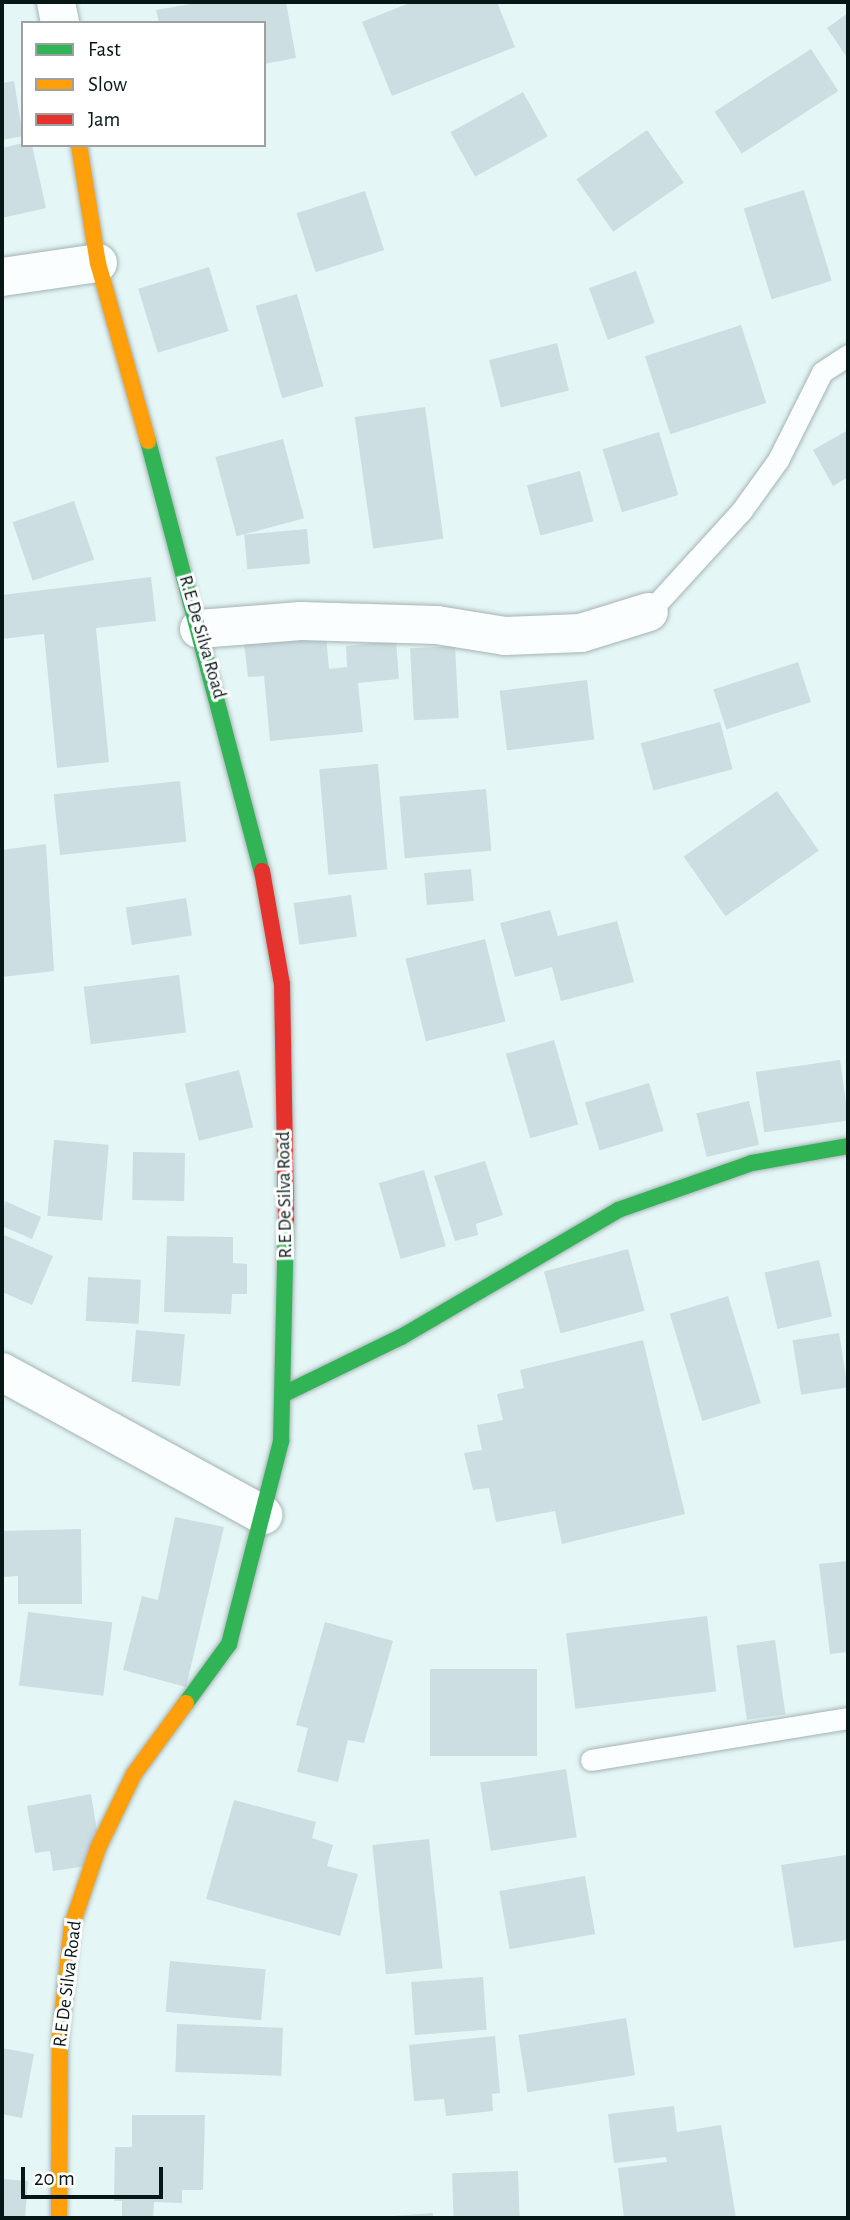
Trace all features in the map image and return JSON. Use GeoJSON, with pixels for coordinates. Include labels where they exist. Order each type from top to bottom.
{"type":"FeatureCollection","features":[{"type":"Feature","properties":{"kind":"street"},"geometry":{"type":"LineString","coordinates":[[56,2],[60,21]]}},
{"type":"Feature","properties":{"kind":"street","name":"R.E De Silva Road"},"geometry":{"type":"LineString","coordinates":[[60,2218],[60,2037],[72,1925],[98,1848],[134,1774],[229,1644],[281,1441],[284,1394],[282,984],[232,741],[98,263],[79,147]]}},
{"type":"Feature","properties":{"kind":"street"},"geometry":{"type":"LineString","coordinates":[[2,277],[98,263]]}},
{"type":"Feature","properties":{"kind":"street"},"geometry":{"type":"LineString","coordinates":[[200,629],[302,621],[437,625],[505,636],[568,634],[649,612]]}},
{"type":"Feature","properties":{"kind":"street"},"geometry":{"type":"LineString","coordinates":[[284,1394],[401,1337],[618,1210],[752,1163],[848,1146]]}},
{"type":"Feature","properties":{"kind":"street"},"geometry":{"type":"LineString","coordinates":[[2,1372],[263,1515]]}},
{"type":"Feature","properties":{"kind":"lane"},"geometry":{"type":"LineString","coordinates":[[649,612],[742,510],[778,460],[822,372],[848,355]]}},
{"type":"Feature","properties":{"kind":"lane"},"geometry":{"type":"LineString","coordinates":[[591,1760],[848,1718]]}},
{"type":"Feature","properties":{"kind":"building"},"geometry":{"type":"Polygon","coordinates":[[[202,2],[286,2],[296,58],[266,64],[266,21],[159,21],[156,10],[202,2]]]}},
{"type":"Feature","properties":{"kind":"building"},"geometry":{"type":"Polygon","coordinates":[[[412,2],[497,2],[515,47],[392,96],[362,22],[412,2]]]}},
{"type":"Feature","properties":{"kind":"building"},"geometry":{"type":"Polygon","coordinates":[[[848,13],[848,59],[827,28],[848,13]]]}},
{"type":"Feature","properties":{"kind":"building"},"geometry":{"type":"Polygon","coordinates":[[[811,49],[838,91],[742,154],[715,112],[811,49]]]}},
{"type":"Feature","properties":{"kind":"building"},"geometry":{"type":"Polygon","coordinates":[[[14,81],[21,136],[2,140],[2,83],[14,81]]]}},
{"type":"Feature","properties":{"kind":"building"},"geometry":{"type":"Polygon","coordinates":[[[523,92],[548,137],[475,177],[450,132],[523,92]]]}},
{"type":"Feature","properties":{"kind":"building"},"geometry":{"type":"Polygon","coordinates":[[[647,130],[684,182],[613,232],[577,179],[647,130]]]}},
{"type":"Feature","properties":{"kind":"building"},"geometry":{"type":"Polygon","coordinates":[[[21,143],[21,147],[32,147],[46,208],[2,218],[2,148],[21,143]]]}},
{"type":"Feature","properties":{"kind":"building"},"geometry":{"type":"Polygon","coordinates":[[[804,190],[832,281],[772,299],[744,208],[804,190]]]}},
{"type":"Feature","properties":{"kind":"building"},"geometry":{"type":"Polygon","coordinates":[[[365,191],[384,250],[316,272],[297,213],[365,191]]]}},
{"type":"Feature","properties":{"kind":"building"},"geometry":{"type":"Polygon","coordinates":[[[209,267],[229,331],[158,353],[138,289],[209,267]]]}},
{"type":"Feature","properties":{"kind":"building"},"geometry":{"type":"Polygon","coordinates":[[[636,271],[655,323],[608,340],[589,288],[636,271]]]}},
{"type":"Feature","properties":{"kind":"building"},"geometry":{"type":"Polygon","coordinates":[[[297,294],[323,386],[282,398],[256,306],[297,294]]]}},
{"type":"Feature","properties":{"kind":"building"},"geometry":{"type":"Polygon","coordinates":[[[741,325],[766,403],[670,434],[645,356],[741,325]]]}},
{"type":"Feature","properties":{"kind":"building"},"geometry":{"type":"Polygon","coordinates":[[[557,343],[569,391],[501,407],[489,360],[557,343]]]}},
{"type":"Feature","properties":{"kind":"building"},"geometry":{"type":"Polygon","coordinates":[[[425,407],[444,539],[373,549],[355,417],[425,407]]]}},
{"type":"Feature","properties":{"kind":"building"},"geometry":{"type":"Polygon","coordinates":[[[848,430],[848,477],[833,486],[813,450],[848,430]]]}},
{"type":"Feature","properties":{"kind":"building"},"geometry":{"type":"Polygon","coordinates":[[[659,432],[678,495],[622,512],[603,449],[659,432]]]}},
{"type":"Feature","properties":{"kind":"building"},"geometry":{"type":"Polygon","coordinates":[[[283,439],[304,518],[237,536],[215,457],[283,439]]]}},
{"type":"Feature","properties":{"kind":"building"},"geometry":{"type":"Polygon","coordinates":[[[580,471],[593,521],[540,535],[527,485],[580,471]]]}},
{"type":"Feature","properties":{"kind":"building"},"geometry":{"type":"Polygon","coordinates":[[[74,501],[94,560],[33,581],[13,522],[74,501]]]}},
{"type":"Feature","properties":{"kind":"building"},"geometry":{"type":"Polygon","coordinates":[[[307,529],[310,564],[247,569],[244,534],[307,529]]]}},
{"type":"Feature","properties":{"kind":"building"},"geometry":{"type":"Polygon","coordinates":[[[151,577],[156,621],[96,628],[109,762],[57,768],[44,634],[2,639],[2,595],[151,577]]]}},
{"type":"Feature","properties":{"kind":"building"},"geometry":{"type":"Polygon","coordinates":[[[326,635],[329,669],[347,667],[346,646],[396,641],[399,679],[358,683],[363,732],[270,741],[264,676],[248,677],[244,643],[326,635]]]}},
{"type":"Feature","properties":{"kind":"building"},"geometry":{"type":"Polygon","coordinates":[[[455,646],[459,718],[414,720],[410,648],[455,646]]]}},
{"type":"Feature","properties":{"kind":"building"},"geometry":{"type":"Polygon","coordinates":[[[798,662],[811,702],[726,729],[713,690],[798,662]]]}},
{"type":"Feature","properties":{"kind":"building"},"geometry":{"type":"Polygon","coordinates":[[[587,680],[594,740],[507,750],[500,691],[587,680]]]}},
{"type":"Feature","properties":{"kind":"building"},"geometry":{"type":"Polygon","coordinates":[[[720,722],[733,769],[653,791],[641,743],[720,722]]]}},
{"type":"Feature","properties":{"kind":"building"},"geometry":{"type":"Polygon","coordinates":[[[378,764],[387,870],[328,875],[319,769],[378,764]]]}},
{"type":"Feature","properties":{"kind":"building"},"geometry":{"type":"Polygon","coordinates":[[[180,781],[186,842],[60,855],[54,794],[180,781]]]}},
{"type":"Feature","properties":{"kind":"building"},"geometry":{"type":"Polygon","coordinates":[[[486,789],[491,851],[405,858],[399,797],[486,789]]]}},
{"type":"Feature","properties":{"kind":"building"},"geometry":{"type":"Polygon","coordinates":[[[777,791],[819,851],[725,916],[684,856],[777,791]]]}},
{"type":"Feature","properties":{"kind":"building"},"geometry":{"type":"Polygon","coordinates":[[[46,844],[54,971],[2,977],[2,850],[46,844]]]}},
{"type":"Feature","properties":{"kind":"building"},"geometry":{"type":"Polygon","coordinates":[[[471,869],[474,901],[427,905],[424,873],[471,869]]]}},
{"type":"Feature","properties":{"kind":"building"},"geometry":{"type":"Polygon","coordinates":[[[351,895],[357,937],[299,945],[294,903],[351,895]]]}},
{"type":"Feature","properties":{"kind":"building"},"geometry":{"type":"Polygon","coordinates":[[[186,898],[192,936],[132,945],[126,908],[186,898]]]}},
{"type":"Feature","properties":{"kind":"building"},"geometry":{"type":"Polygon","coordinates":[[[550,910],[558,936],[617,921],[634,982],[561,1001],[552,967],[515,977],[500,923],[550,910]]]}},
{"type":"Feature","properties":{"kind":"building"},"geometry":{"type":"Polygon","coordinates":[[[485,939],[506,1021],[426,1041],[405,959],[485,939]]]}},
{"type":"Feature","properties":{"kind":"building"},"geometry":{"type":"Polygon","coordinates":[[[179,975],[186,1033],[91,1044],[84,987],[179,975]]]}},
{"type":"Feature","properties":{"kind":"building"},"geometry":{"type":"Polygon","coordinates":[[[554,1040],[578,1125],[530,1138],[506,1054],[554,1040]]]}},
{"type":"Feature","properties":{"kind":"building"},"geometry":{"type":"Polygon","coordinates":[[[840,1060],[848,1120],[764,1132],[756,1072],[840,1060]]]}},
{"type":"Feature","properties":{"kind":"building"},"geometry":{"type":"Polygon","coordinates":[[[239,1070],[253,1127],[199,1141],[185,1084],[239,1070]]]}},
{"type":"Feature","properties":{"kind":"building"},"geometry":{"type":"Polygon","coordinates":[[[649,1083],[664,1131],[600,1150],[585,1103],[649,1083]]]}},
{"type":"Feature","properties":{"kind":"building"},"geometry":{"type":"Polygon","coordinates":[[[749,1101],[759,1145],[707,1157],[696,1113],[749,1101]]]}},
{"type":"Feature","properties":{"kind":"building"},"geometry":{"type":"Polygon","coordinates":[[[54,1140],[109,1145],[102,1221],[47,1216],[54,1140]]]}},
{"type":"Feature","properties":{"kind":"building"},"geometry":{"type":"Polygon","coordinates":[[[133,1152],[185,1153],[184,1201],[132,1200],[133,1152]]]}},
{"type":"Feature","properties":{"kind":"building"},"geometry":{"type":"Polygon","coordinates":[[[485,1161],[503,1215],[476,1224],[478,1235],[455,1241],[434,1176],[485,1161]]]}},
{"type":"Feature","properties":{"kind":"building"},"geometry":{"type":"Polygon","coordinates":[[[424,1170],[446,1246],[401,1259],[379,1183],[424,1170]]]}},
{"type":"Feature","properties":{"kind":"building"},"geometry":{"type":"Polygon","coordinates":[[[5,1201],[41,1217],[32,1239],[2,1226],[5,1201]]]}},
{"type":"Feature","properties":{"kind":"building"},"geometry":{"type":"Polygon","coordinates":[[[4,1235],[53,1256],[32,1305],[2,1292],[4,1235]]]}},
{"type":"Feature","properties":{"kind":"building"},"geometry":{"type":"Polygon","coordinates":[[[167,1236],[233,1237],[233,1263],[247,1264],[247,1294],[232,1294],[231,1314],[164,1312],[167,1236]]]}},
{"type":"Feature","properties":{"kind":"building"},"geometry":{"type":"Polygon","coordinates":[[[628,1249],[645,1311],[561,1333],[544,1272],[628,1249]]]}},
{"type":"Feature","properties":{"kind":"building"},"geometry":{"type":"Polygon","coordinates":[[[819,1260],[832,1317],[777,1329],[764,1273],[819,1260]]]}},
{"type":"Feature","properties":{"kind":"building"},"geometry":{"type":"Polygon","coordinates":[[[88,1277],[141,1280],[139,1324],[86,1321],[88,1277]]]}},
{"type":"Feature","properties":{"kind":"building"},"geometry":{"type":"Polygon","coordinates":[[[728,1296],[761,1403],[702,1421],[670,1314],[728,1296]]]}},
{"type":"Feature","properties":{"kind":"building"},"geometry":{"type":"Polygon","coordinates":[[[136,1330],[185,1334],[180,1386],[131,1382],[136,1330]]]}},
{"type":"Feature","properties":{"kind":"building"},"geometry":{"type":"Polygon","coordinates":[[[839,1333],[848,1387],[801,1395],[793,1340],[839,1333]]]}},
{"type":"Feature","properties":{"kind":"building"},"geometry":{"type":"Polygon","coordinates":[[[643,1340],[685,1514],[562,1544],[555,1511],[496,1522],[489,1488],[473,1490],[464,1453],[482,1450],[477,1425],[503,1420],[497,1394],[524,1388],[520,1370],[643,1340]]]}},
{"type":"Feature","properties":{"kind":"building"},"geometry":{"type":"Polygon","coordinates":[[[175,1517],[224,1527],[186,1687],[123,1670],[142,1596],[158,1600],[175,1517]]]}},
{"type":"Feature","properties":{"kind":"building"},"geometry":{"type":"Polygon","coordinates":[[[81,1529],[82,1604],[18,1604],[18,1576],[2,1577],[2,1531],[81,1529]]]}},
{"type":"Feature","properties":{"kind":"building"},"geometry":{"type":"Polygon","coordinates":[[[848,1561],[848,1652],[830,1654],[819,1564],[848,1561]]]}},
{"type":"Feature","properties":{"kind":"building"},"geometry":{"type":"Polygon","coordinates":[[[28,1612],[112,1622],[103,1696],[19,1685],[28,1612]]]}},
{"type":"Feature","properties":{"kind":"building"},"geometry":{"type":"Polygon","coordinates":[[[707,1616],[716,1691],[575,1709],[566,1633],[707,1616]]]}},
{"type":"Feature","properties":{"kind":"building"},"geometry":{"type":"Polygon","coordinates":[[[325,1622],[393,1641],[364,1743],[348,1740],[338,1782],[297,1772],[308,1728],[296,1725],[325,1622]]]}},
{"type":"Feature","properties":{"kind":"building"},"geometry":{"type":"Polygon","coordinates":[[[775,1640],[785,1714],[747,1720],[736,1645],[775,1640]]]}},
{"type":"Feature","properties":{"kind":"building"},"geometry":{"type":"Polygon","coordinates":[[[430,1669],[537,1669],[537,1756],[430,1756],[430,1669]]]}},
{"type":"Feature","properties":{"kind":"building"},"geometry":{"type":"Polygon","coordinates":[[[566,1769],[577,1837],[491,1851],[480,1783],[566,1769]]]}},
{"type":"Feature","properties":{"kind":"building"},"geometry":{"type":"Polygon","coordinates":[[[91,1794],[99,1843],[86,1866],[53,1871],[50,1851],[35,1853],[27,1806],[91,1794]]]}},
{"type":"Feature","properties":{"kind":"building"},"geometry":{"type":"Polygon","coordinates":[[[234,1800],[316,1822],[312,1838],[333,1845],[327,1866],[358,1874],[340,1936],[206,1899],[234,1800]]]}},
{"type":"Feature","properties":{"kind":"building"},"geometry":{"type":"Polygon","coordinates":[[[429,1839],[443,1968],[386,1974],[372,1845],[429,1839]]]}},
{"type":"Feature","properties":{"kind":"building"},"geometry":{"type":"Polygon","coordinates":[[[846,1855],[848,1940],[794,1948],[781,1865],[846,1855]]]}},
{"type":"Feature","properties":{"kind":"building"},"geometry":{"type":"Polygon","coordinates":[[[585,1876],[595,1934],[510,1949],[499,1891],[585,1876]]]}},
{"type":"Feature","properties":{"kind":"building"},"geometry":{"type":"Polygon","coordinates":[[[170,1961],[266,1969],[261,2020],[166,2012],[170,1961]]]}},
{"type":"Feature","properties":{"kind":"building"},"geometry":{"type":"Polygon","coordinates":[[[483,1977],[487,2030],[415,2035],[411,1982],[483,1977]]]}},
{"type":"Feature","properties":{"kind":"building"},"geometry":{"type":"Polygon","coordinates":[[[626,2018],[635,2075],[527,2092],[518,2035],[626,2018]]]}},
{"type":"Feature","properties":{"kind":"building"},"geometry":{"type":"Polygon","coordinates":[[[177,2024],[283,2028],[281,2076],[175,2072],[177,2024]]]}},
{"type":"Feature","properties":{"kind":"building"},"geometry":{"type":"Polygon","coordinates":[[[495,2036],[500,2093],[492,2094],[493,2111],[446,2116],[444,2099],[414,2101],[409,2045],[495,2036]]]}},
{"type":"Feature","properties":{"kind":"building"},"geometry":{"type":"Polygon","coordinates":[[[2,2048],[34,2054],[22,2118],[2,2114],[2,2048]]]}},
{"type":"Feature","properties":{"kind":"building"},"geometry":{"type":"Polygon","coordinates":[[[674,2106],[677,2132],[721,2125],[736,2218],[624,2218],[618,2168],[667,2162],[666,2157],[614,2163],[608,2114],[674,2106]]]}},
{"type":"Feature","properties":{"kind":"building"},"geometry":{"type":"Polygon","coordinates":[[[132,2115],[205,2115],[203,2190],[182,2190],[182,2203],[154,2202],[153,2218],[122,2216],[122,2201],[114,2201],[115,2147],[132,2147],[132,2115]]]}},
{"type":"Feature","properties":{"kind":"building"},"geometry":{"type":"Polygon","coordinates":[[[518,2171],[520,2218],[454,2218],[452,2173],[518,2171]]]}},
{"type":"Feature","properties":{"kind":"building"},"geometry":{"type":"Polygon","coordinates":[[[2,2179],[28,2181],[25,2218],[2,2218],[2,2179]]]}},
{"type":"Feature","properties":{"kind":"building"},"geometry":{"type":"Polygon","coordinates":[[[433,2213],[433,2218],[393,2218],[393,2216],[433,2213]]]}},
{"type":"Feature","properties":{"kind":"traffic: fast"},"geometry":{"type":"LineString","coordinates":[[148,441],[262,871]]}},
{"type":"Feature","properties":{"kind":"traffic: fast"},"geometry":{"type":"LineString","coordinates":[[284,1394],[401,1337],[618,1210],[752,1163],[848,1146]]}},
{"type":"Feature","properties":{"kind":"traffic: fast"},"geometry":{"type":"LineString","coordinates":[[186,1703],[229,1644],[281,1441],[286,1219]]}},
{"type":"Feature","properties":{"kind":"traffic: slow"},"geometry":{"type":"LineString","coordinates":[[79,147],[98,263],[148,441]]}},
{"type":"Feature","properties":{"kind":"traffic: slow"},"geometry":{"type":"LineString","coordinates":[[59,2218],[60,2037],[72,1925],[98,1848],[134,1774],[186,1703]]}},
{"type":"Feature","properties":{"kind":"traffic: jam"},"geometry":{"type":"LineString","coordinates":[[262,871],[282,984],[286,1219]]}}]}
